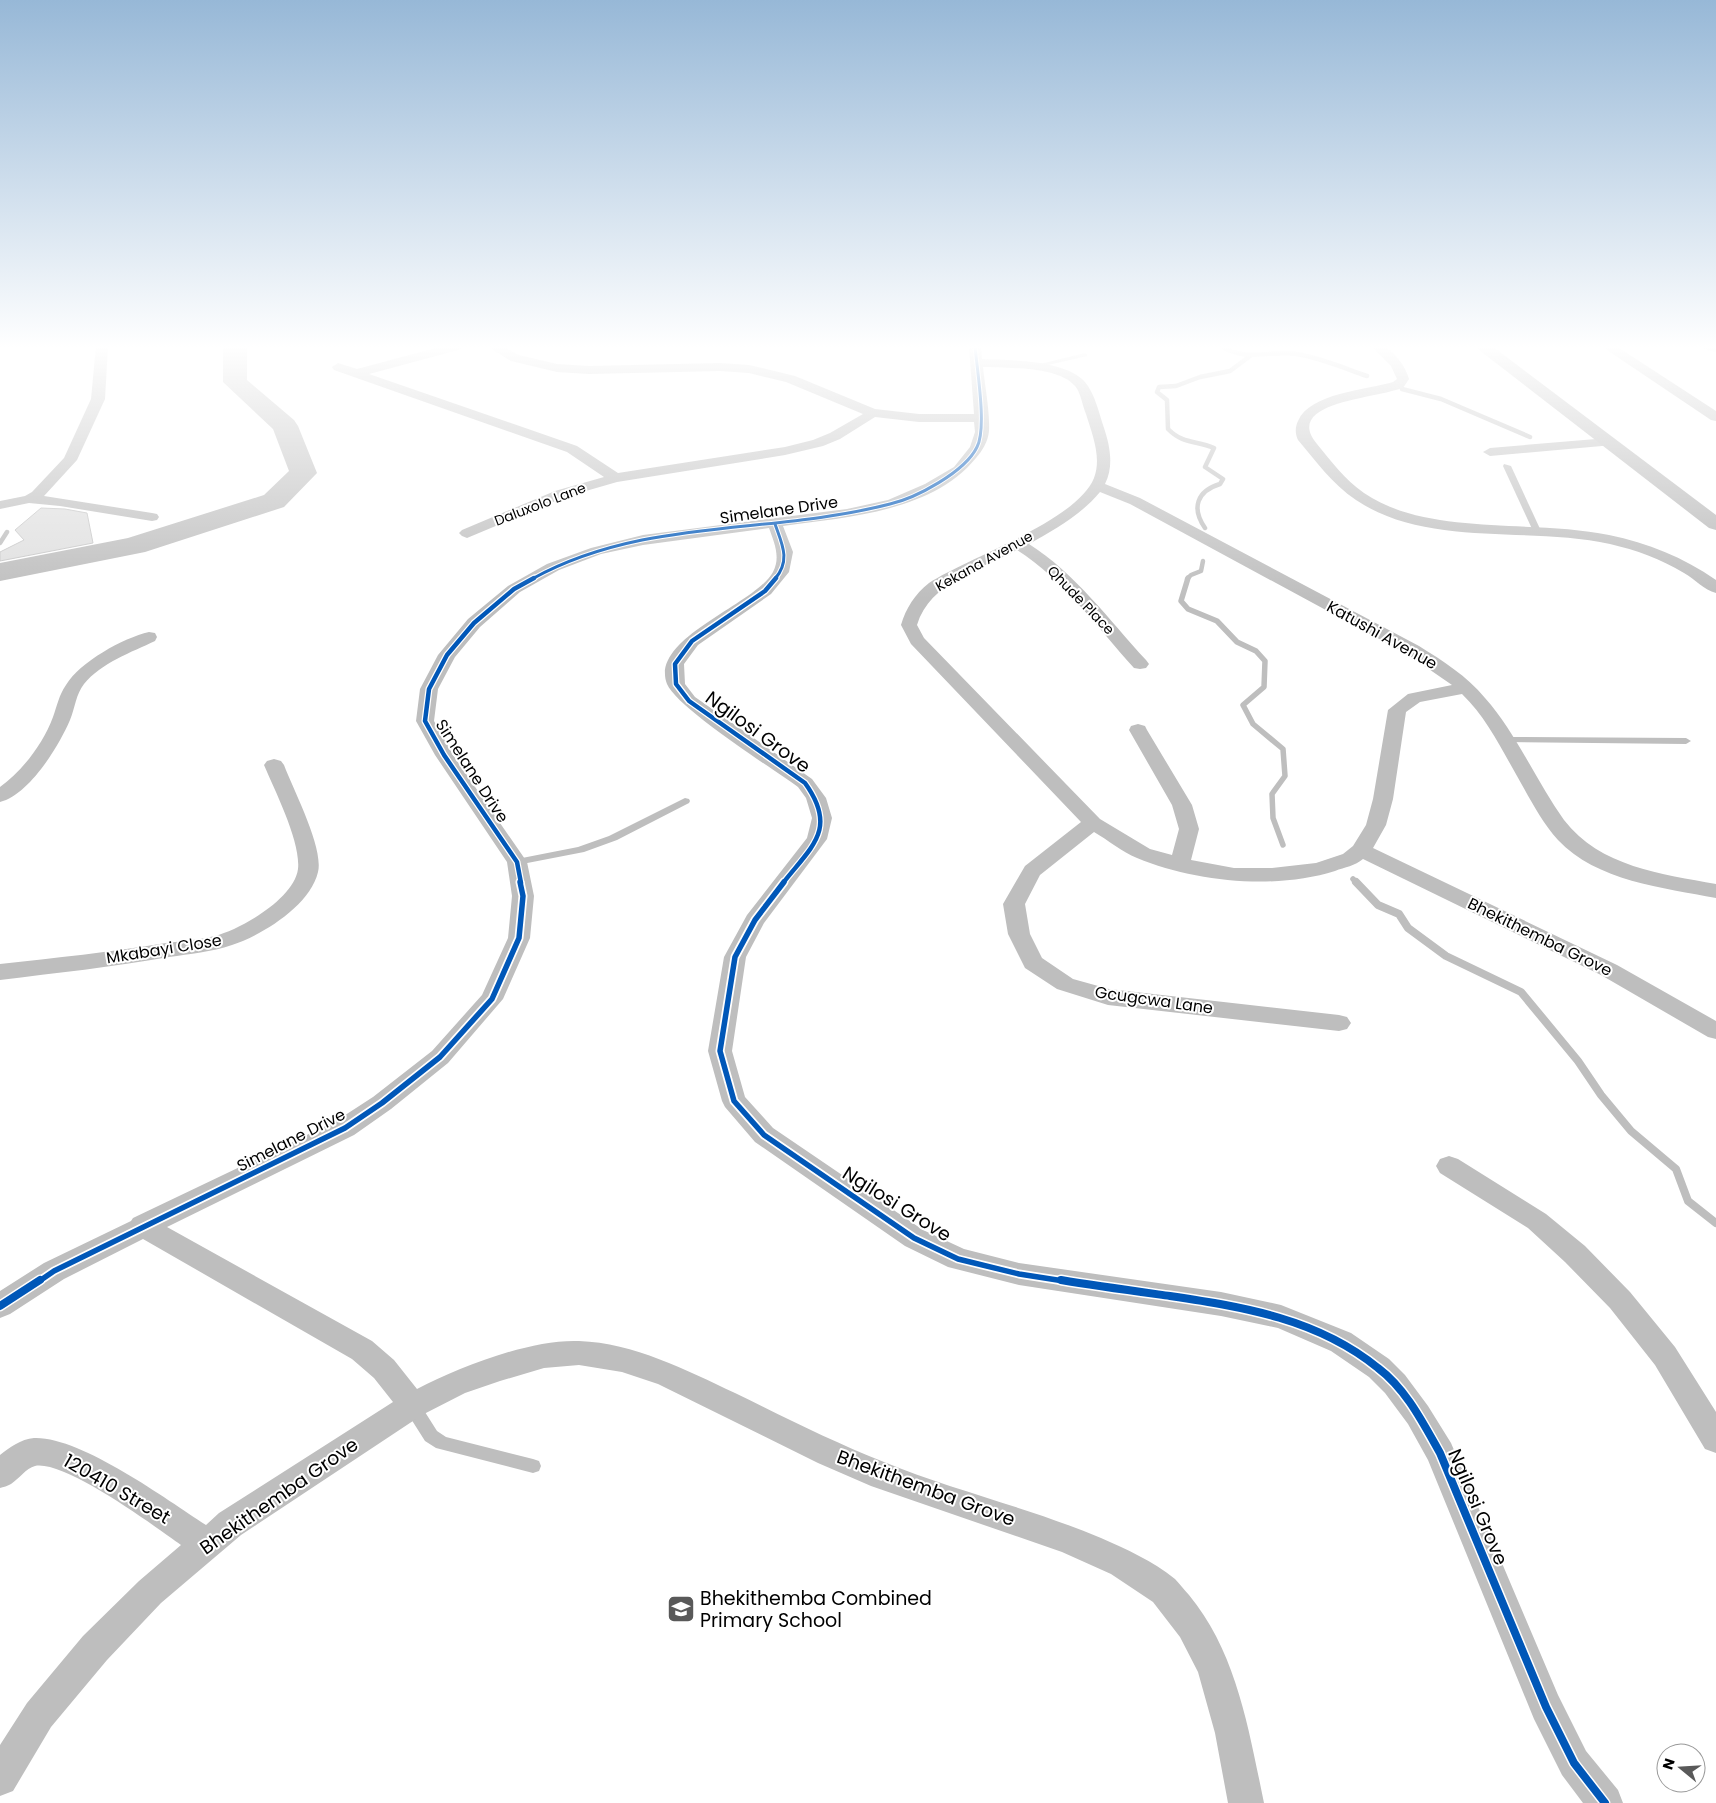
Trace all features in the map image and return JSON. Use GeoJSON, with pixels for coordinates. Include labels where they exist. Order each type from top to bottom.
{"type":"FeatureCollection","features":[{"type":"Feature","properties":{"kind":"street"},"geometry":{"type":"LineString","coordinates":[[23,501],[45,488],[70,460],[84,430]]}},
{"type":"Feature","properties":{"kind":"street"},"geometry":{"type":"LineString","coordinates":[[519,430],[572,449],[615,478]]}},
{"type":"Feature","properties":{"kind":"street","name":"Daluxolo Lane"},"geometry":{"type":"LineString","coordinates":[[467,533],[560,494],[615,478],[786,452],[835,436],[845,430]]}},
{"type":"Feature","properties":{"kind":"street","name":"Simelane Drive"},"geometry":{"type":"LineString","coordinates":[[0,1306],[54,1271],[142,1226],[300,1152],[345,1128],[382,1103],[440,1057],[492,999],[519,938],[523,896],[516,862],[444,755],[425,721],[429,689],[447,655],[474,623],[487,611],[514,589],[553,567],[596,551],[643,540],[775,524],[892,504],[930,487],[959,470],[977,448],[982,430]]}},
{"type":"Feature","properties":{"kind":"street","name":"Kekana Avenue"},"geometry":{"type":"LineString","coordinates":[[1098,430],[1104,460],[1098,486],[1085,502],[1065,517],[949,578],[927,593],[913,611],[908,625],[917,640],[1093,823],[1143,853],[1180,864],[1234,875],[1272,875],[1318,869],[1350,859],[1361,850],[1376,825],[1383,799],[1397,710],[1414,698],[1466,688]]}},
{"type":"Feature","properties":{"kind":"street"},"geometry":{"type":"LineString","coordinates":[[1302,430],[1304,437],[1344,483],[1361,497],[1380,508],[1451,526],[1589,535],[1641,547],[1669,558],[1716,588]]}},
{"type":"Feature","properties":{"kind":"street"},"geometry":{"type":"LineString","coordinates":[[1592,430],[1716,524]]}},
{"type":"Feature","properties":{"kind":"street"},"geometry":{"type":"LineString","coordinates":[[1490,452],[1608,442]]}},
{"type":"Feature","properties":{"kind":"street","name":"Katushi Avenue"},"geometry":{"type":"LineString","coordinates":[[1098,486],[1135,502],[1413,650],[1442,668],[1466,688],[1488,712],[1550,816],[1571,841],[1600,860],[1639,875],[1716,891]]}},
{"type":"Feature","properties":{"kind":"street"},"geometry":{"type":"LineString","coordinates":[[0,505],[23,501],[60,502],[152,517]]}},
{"type":"Feature","properties":{"kind":"street","name":"Ngilosi Grove"},"geometry":{"type":"LineString","coordinates":[[775,524],[785,552],[781,572],[765,592],[692,642],[675,664],[676,684],[689,700],[805,783],[816,798],[822,818],[817,839],[755,920],[735,957],[720,1050],[734,1101],[764,1135],[914,1238],[958,1259],[1019,1274],[1221,1304],[1281,1317],[1341,1342],[1379,1368],[1396,1384],[1418,1415],[1440,1453],[1546,1707],[1574,1763],[1605,1803]]}},
{"type":"Feature","properties":{"kind":"street","name":"Qhude Place"},"geometry":{"type":"LineString","coordinates":[[1016,543],[1043,560],[1063,578],[1140,664]]}},
{"type":"Feature","properties":{"kind":"street"},"geometry":{"type":"LineString","coordinates":[[0,796],[28,771],[45,749],[61,718],[70,692],[79,679],[114,655],[149,637]]}},
{"type":"Feature","properties":{"kind":"street"},"geometry":{"type":"LineString","coordinates":[[1138,730],[1182,805],[1189,829],[1180,864]]}},
{"type":"Feature","properties":{"kind":"street","name":"Mkabayi Close"},"geometry":{"type":"LineString","coordinates":[[0,972],[221,942],[255,928],[275,914],[296,894],[309,872],[305,841],[274,765]]}},
{"type":"Feature","properties":{"kind":"street","name":"Gcugcwa Lane"},"geometry":{"type":"LineString","coordinates":[[1093,823],[1032,871],[1014,904],[1018,934],[1033,963],[1065,984],[1108,997],[1339,1023]]}},
{"type":"Feature","properties":{"kind":"street","name":"Bhekithemba Grove"},"geometry":{"type":"LineString","coordinates":[[1361,850],[1609,970],[1716,1030]]}},
{"type":"Feature","properties":{"kind":"street"},"geometry":{"type":"LineString","coordinates":[[1449,1166],[1537,1221],[1575,1254],[1620,1300],[1665,1356],[1716,1439]]}},
{"type":"Feature","properties":{"kind":"street"},"geometry":{"type":"LineString","coordinates":[[142,1226],[362,1350],[379,1362],[391,1374],[412,1406]]}},
{"type":"Feature","properties":{"kind":"street","name":"Bhekithemba Grove"},"geometry":{"type":"LineString","coordinates":[[0,1778],[39,1715],[95,1648],[150,1592],[206,1543],[265,1501],[412,1406],[455,1384],[500,1368],[544,1356],[579,1352],[622,1360],[666,1374],[829,1453],[882,1476],[1067,1539],[1122,1563],[1164,1591],[1192,1626],[1214,1666],[1232,1733],[1246,1803]]}},
{"type":"Feature","properties":{"kind":"street","name":"120410 Street"},"geometry":{"type":"LineString","coordinates":[[0,1474],[31,1452],[57,1454],[93,1471],[206,1543]]}},
{"type":"Feature","properties":{"kind":"lane"},"geometry":{"type":"LineString","coordinates":[[1506,466],[1537,531]]}},
{"type":"Feature","properties":{"kind":"lane"},"geometry":{"type":"LineString","coordinates":[[1505,740],[1686,741]]}},
{"type":"Feature","properties":{"kind":"lane"},"geometry":{"type":"LineString","coordinates":[[516,862],[580,850],[613,838],[685,801]]}},
{"type":"Feature","properties":{"kind":"lane"},"geometry":{"type":"LineString","coordinates":[[412,1406],[431,1436],[442,1443],[533,1466]]}},
{"type":"Feature","properties":{"kind":"building"},"geometry":{"type":"Polygon","coordinates":[[[41,508],[65,509],[87,513],[93,543],[0,561],[0,552],[24,540],[15,530],[41,508]]]}},
{"type":"Feature","properties":{"kind":"waterway"},"geometry":{"type":"LineString","coordinates":[[0,572],[134,546],[274,501],[303,473],[287,430]]}},
{"type":"Feature","properties":{"kind":"waterway"},"geometry":{"type":"LineString","coordinates":[[1169,430],[1179,438],[1214,448],[1205,467],[1223,479],[1220,484],[1206,491],[1199,501],[1198,514],[1205,528]]}},
{"type":"Feature","properties":{"kind":"waterway"},"geometry":{"type":"LineString","coordinates":[[1514,430],[1530,437]]}},
{"type":"Feature","properties":{"kind":"waterway"},"geometry":{"type":"LineString","coordinates":[[0,543],[7,532]]}},
{"type":"Feature","properties":{"kind":"waterway"},"geometry":{"type":"LineString","coordinates":[[1188,578],[1201,571],[1203,561]]}},
{"type":"Feature","properties":{"kind":"waterway"},"geometry":{"type":"LineString","coordinates":[[1188,578],[1181,601],[1188,609],[1217,621],[1237,642],[1256,651],[1265,661],[1264,687],[1243,705],[1253,724],[1283,749],[1285,776],[1272,794],[1273,818],[1283,845]]}},
{"type":"Feature","properties":{"kind":"waterway"},"geometry":{"type":"LineString","coordinates":[[1353,879],[1356,882]]}},
{"type":"Feature","properties":{"kind":"waterway"},"geometry":{"type":"LineString","coordinates":[[1356,882],[1378,905],[1399,914],[1408,928],[1446,956],[1521,992],[1578,1061],[1601,1095],[1631,1131],[1676,1169],[1688,1201],[1716,1223]]}},
{"type":"Feature","properties":{"kind":"cycle path"},"geometry":{"type":"LineString","coordinates":[[0,1306],[54,1271],[345,1128],[382,1103],[440,1057],[492,999],[519,938],[523,896],[517,862],[444,755],[425,721],[429,689],[447,655],[474,623],[514,589],[553,567],[596,551],[643,540],[847,513],[892,504],[930,487],[959,470],[977,448],[982,430]]}},
{"type":"Feature","properties":{"kind":"cycle path"},"geometry":{"type":"LineString","coordinates":[[775,524],[785,552],[781,572],[765,591],[692,641],[675,664],[676,684],[689,701],[805,783],[816,798],[822,818],[817,839],[755,920],[735,957],[720,1051],[734,1101],[764,1135],[914,1238],[958,1259],[1019,1274],[1221,1304],[1281,1317],[1341,1342],[1379,1368],[1395,1384],[1418,1415],[1440,1453],[1546,1707],[1574,1763],[1605,1803]]}},
{"type":"Feature","properties":{"kind":"place","name":"Bhekithemba Combined Primary School"},"geometry":{"type":"Point","coordinates":[681,1609]}}]}
